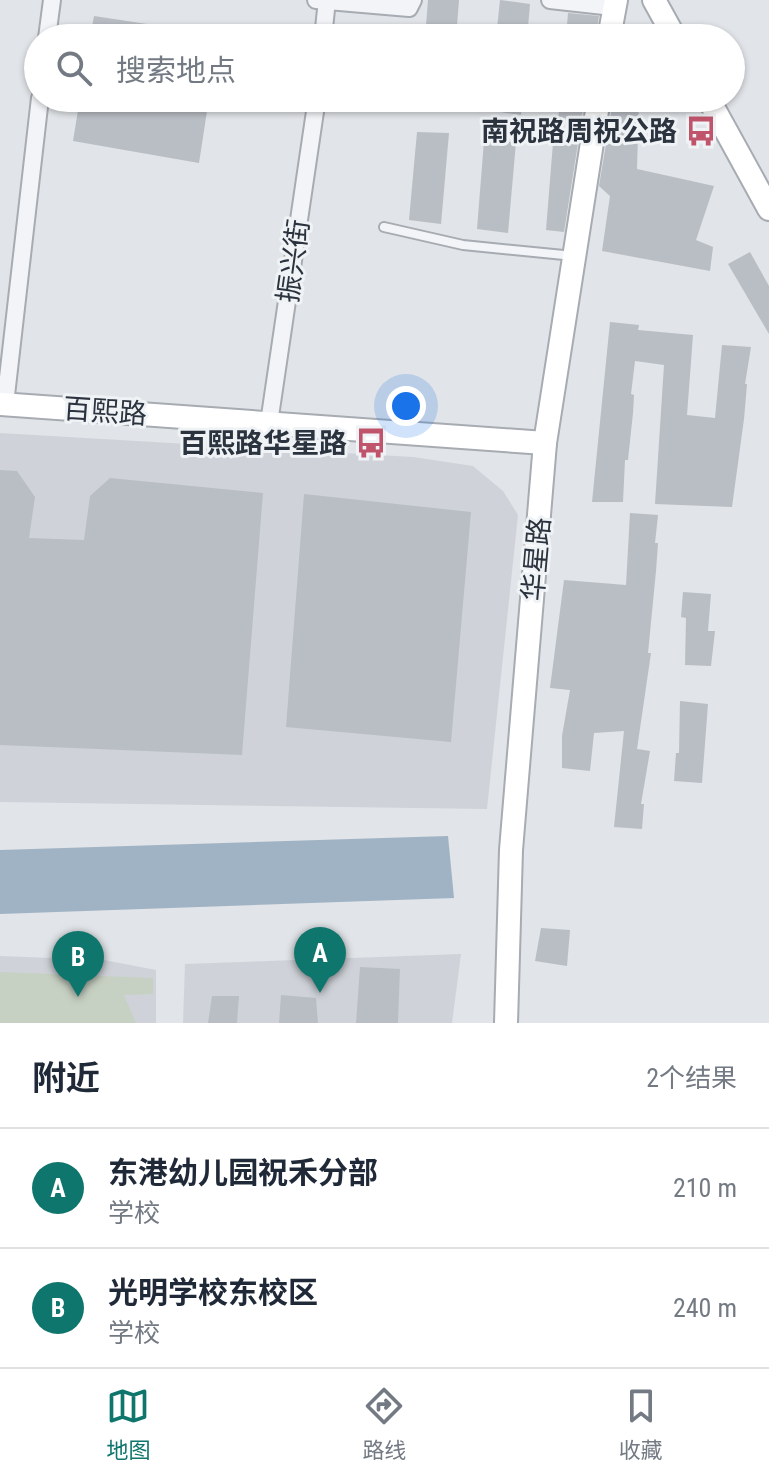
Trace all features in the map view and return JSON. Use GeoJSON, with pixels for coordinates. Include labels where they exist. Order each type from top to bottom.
{"type":"FeatureCollection","features":[{"type":"Feature","properties":{"kind":"street"},"geometry":{"type":"LineString","coordinates":[[49,24],[52,0]]}},
{"type":"Feature","properties":{"kind":"street"},"geometry":{"type":"LineString","coordinates":[[316,0],[409,8],[413,0]]}},
{"type":"Feature","properties":{"kind":"street"},"geometry":{"type":"LineString","coordinates":[[324,24],[327,0]]}},
{"type":"Feature","properties":{"kind":"street"},"geometry":{"type":"LineString","coordinates":[[550,0],[615,4],[611,24]]}},
{"type":"Feature","properties":{"kind":"street"},"geometry":{"type":"LineString","coordinates":[[654,0],[667,24]]}},
{"type":"Feature","properties":{"kind":"street"},"geometry":{"type":"LineString","coordinates":[[2,404],[38,112]]}},
{"type":"Feature","properties":{"kind":"street","name":"振兴街"},"geometry":{"type":"LineString","coordinates":[[269,423],[315,112]]}},
{"type":"Feature","properties":{"kind":"street","name":"华星路"},"geometry":{"type":"LineString","coordinates":[[506,1023],[511,850],[545,443],[597,112]]}},
{"type":"Feature","properties":{"kind":"street"},"geometry":{"type":"LineString","coordinates":[[716,112],[769,209]]}},
{"type":"Feature","properties":{"kind":"street","name":"百熙路"},"geometry":{"type":"LineString","coordinates":[[2,404],[545,443]]}},
{"type":"Feature","properties":{"kind":"lane"},"geometry":{"type":"LineString","coordinates":[[384,227],[463,245],[575,256]]}},
{"type":"Feature","properties":{"kind":"shaded area"},"geometry":{"type":"Polygon","coordinates":[[[0,433],[413,457],[473,466],[503,491],[518,515],[487,809],[0,802],[0,433]]]}},
{"type":"Feature","properties":{"kind":"shaded area"},"geometry":{"type":"Polygon","coordinates":[[[461,954],[452,1023],[183,1023],[185,964],[461,954]]]}},
{"type":"Feature","properties":{"kind":"shaded area"},"geometry":{"type":"Polygon","coordinates":[[[0,956],[104,960],[156,970],[156,1023],[0,1023],[0,956]]]}},
{"type":"Feature","properties":{"kind":"green space"},"geometry":{"type":"Polygon","coordinates":[[[0,972],[153,978],[153,994],[124,995],[136,1023],[0,1023],[0,972]]]}},
{"type":"Feature","properties":{"kind":"water"},"geometry":{"type":"Polygon","coordinates":[[[448,836],[454,898],[0,914],[0,850],[448,836]]]}},
{"type":"Feature","properties":{"kind":"building"},"geometry":{"type":"Polygon","coordinates":[[[428,0],[459,0],[457,24],[426,24],[428,0]]]}},
{"type":"Feature","properties":{"kind":"building"},"geometry":{"type":"Polygon","coordinates":[[[500,0],[530,4],[528,24],[497,24],[500,0]]]}},
{"type":"Feature","properties":{"kind":"building"},"geometry":{"type":"Polygon","coordinates":[[[568,13],[599,16],[598,24],[567,24],[568,13]]]}},
{"type":"Feature","properties":{"kind":"building"},"geometry":{"type":"Polygon","coordinates":[[[94,16],[147,24],[93,24],[94,16]]]}},
{"type":"Feature","properties":{"kind":"building"},"geometry":{"type":"Polygon","coordinates":[[[78,112],[207,112],[199,163],[73,141],[78,112]]]}},
{"type":"Feature","properties":{"kind":"building"},"geometry":{"type":"Polygon","coordinates":[[[559,112],[583,112],[581,122],[558,120],[559,112]]]}},
{"type":"Feature","properties":{"kind":"building"},"geometry":{"type":"Polygon","coordinates":[[[611,112],[639,112],[637,169],[714,186],[696,240],[713,247],[710,271],[602,251],[610,196],[599,186],[606,144],[612,144],[614,127],[609,126],[611,112]]]}},
{"type":"Feature","properties":{"kind":"building"},"geometry":{"type":"Polygon","coordinates":[[[417,132],[449,133],[441,224],[409,220],[417,132]]]}},
{"type":"Feature","properties":{"kind":"building"},"geometry":{"type":"Polygon","coordinates":[[[484,141],[516,142],[508,233],[477,229],[484,141]]]}},
{"type":"Feature","properties":{"kind":"building"},"geometry":{"type":"Polygon","coordinates":[[[553,143],[578,143],[564,232],[546,230],[553,143]]]}},
{"type":"Feature","properties":{"kind":"building"},"geometry":{"type":"Polygon","coordinates":[[[750,252],[769,286],[769,334],[728,264],[750,252]]]}},
{"type":"Feature","properties":{"kind":"building"},"geometry":{"type":"Polygon","coordinates":[[[610,322],[639,325],[638,330],[693,335],[687,415],[715,418],[722,345],[751,347],[732,507],[655,504],[664,365],[635,361],[631,394],[634,395],[633,413],[628,460],[625,460],[623,502],[592,502],[610,322]]]}},
{"type":"Feature","properties":{"kind":"building"},"geometry":{"type":"Polygon","coordinates":[[[0,470],[17,471],[35,497],[29,538],[84,540],[90,496],[110,478],[263,493],[242,755],[0,745],[0,470]]]}},
{"type":"Feature","properties":{"kind":"building"},"geometry":{"type":"Polygon","coordinates":[[[304,494],[471,512],[451,742],[286,727],[304,494]]]}},
{"type":"Feature","properties":{"kind":"building"},"geometry":{"type":"Polygon","coordinates":[[[630,513],[658,515],[648,653],[651,653],[637,749],[650,751],[641,804],[644,804],[642,829],[614,827],[624,731],[594,733],[590,771],[562,768],[562,736],[570,690],[550,688],[564,580],[626,585],[630,513]]]}},
{"type":"Feature","properties":{"kind":"building"},"geometry":{"type":"Polygon","coordinates":[[[683,592],[711,594],[708,631],[715,631],[711,666],[685,665],[686,618],[681,617],[683,592]]]}},
{"type":"Feature","properties":{"kind":"building"},"geometry":{"type":"Polygon","coordinates":[[[680,701],[708,704],[702,783],[674,781],[676,753],[679,753],[680,701]]]}},
{"type":"Feature","properties":{"kind":"building"},"geometry":{"type":"Polygon","coordinates":[[[541,928],[570,930],[567,966],[535,961],[541,928]]]}},
{"type":"Feature","properties":{"kind":"building"},"geometry":{"type":"Polygon","coordinates":[[[360,967],[400,969],[398,1023],[356,1023],[360,967]]]}},
{"type":"Feature","properties":{"kind":"building"},"geometry":{"type":"Polygon","coordinates":[[[281,995],[316,998],[318,1023],[279,1023],[281,995]]]}},
{"type":"Feature","properties":{"kind":"building"},"geometry":{"type":"Polygon","coordinates":[[[212,996],[239,996],[237,1023],[208,1023],[212,996]]]}},
{"type":"Feature","properties":{"kind":"place","name":"南祝路周祝公路"},"geometry":{"type":"Point","coordinates":[701,131]}},
{"type":"Feature","properties":{"kind":"place","name":"百熙路华星路"},"geometry":{"type":"Point","coordinates":[371,443]}},
{"type":"Feature","properties":{"kind":"place","name":"东港幼儿园祝禾分部"},"geometry":{"type":"Point","coordinates":[320,993]}},
{"type":"Feature","properties":{"kind":"place","name":"光明学校东校区"},"geometry":{"type":"Point","coordinates":[78,997]}}]}
